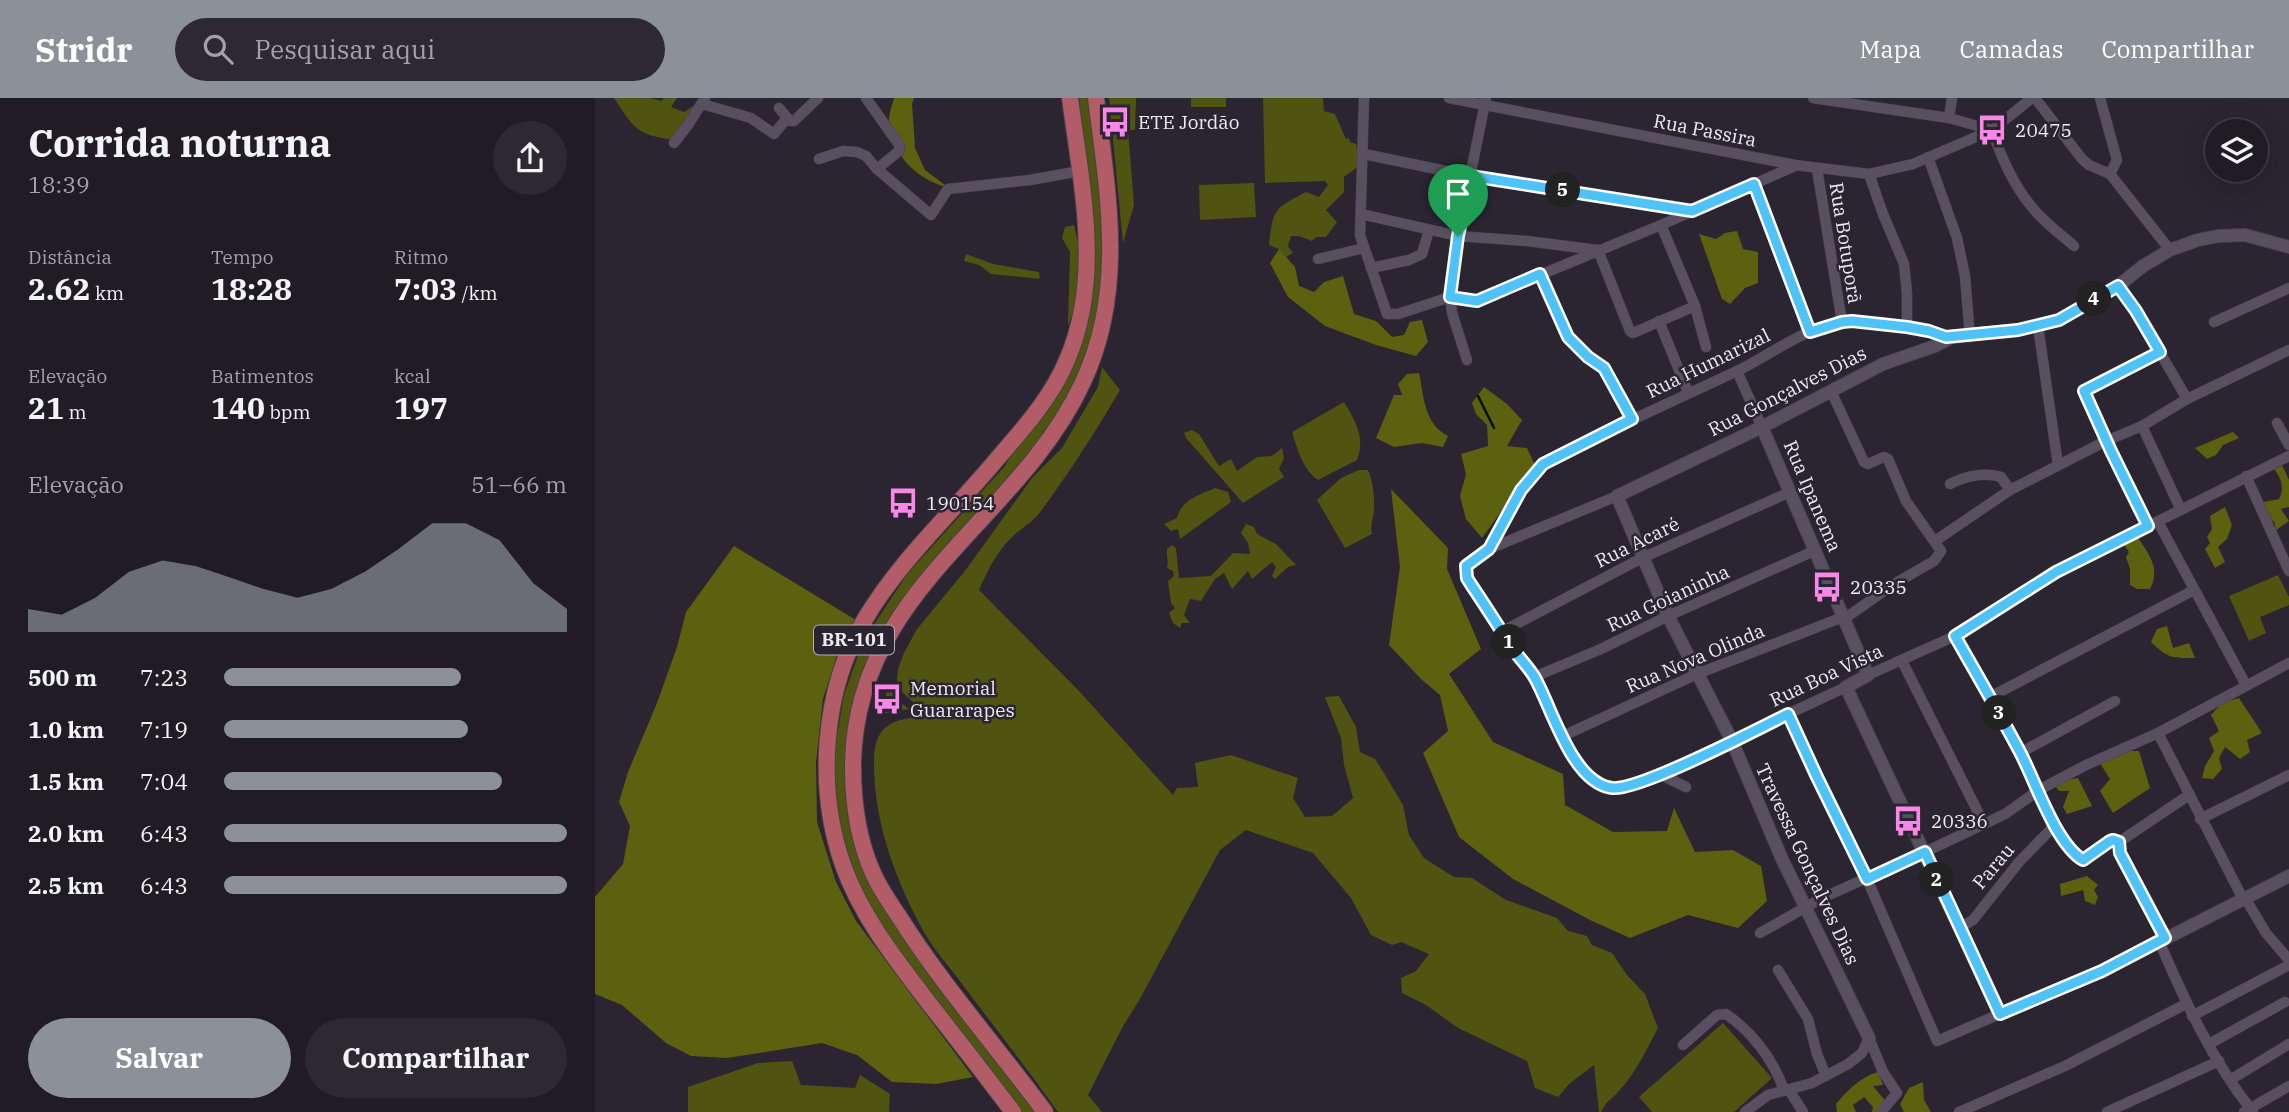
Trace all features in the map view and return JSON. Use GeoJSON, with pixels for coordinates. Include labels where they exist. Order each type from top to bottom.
{"type":"FeatureCollection","features":[{"type":"Feature","properties":{"kind":"highway","name":"BR-101"},"geometry":{"type":"LineString","coordinates":[[1013,1112],[894,958],[852,886],[841,857],[830,810],[827,790],[828,738],[839,681],[849,651],[864,620],[917,550],[1030,419],[1052,389],[1067,361],[1080,320],[1085,295],[1086,268],[1086,220],[1070,98]]}},
{"type":"Feature","properties":{"kind":"highway","name":"BR-101"},"geometry":{"type":"LineString","coordinates":[[1045,1112],[920,950],[872,872],[860,831],[853,779],[853,754],[858,718],[869,678],[896,621],[1039,451],[1072,403],[1093,359],[1105,315],[1111,273],[1110,231],[1096,98]]}},
{"type":"Feature","properties":{"kind":"street"},"geometry":{"type":"LineString","coordinates":[[779,108],[787,118],[794,121],[818,98]]}},
{"type":"Feature","properties":{"kind":"street"},"geometry":{"type":"LineString","coordinates":[[866,98],[900,146],[899,151],[877,169]]}},
{"type":"Feature","properties":{"kind":"street"},"geometry":{"type":"LineString","coordinates":[[1364,98],[1360,234],[1389,315],[1450,297],[1477,301],[1795,166]]}},
{"type":"Feature","properties":{"kind":"street","name":"Rua Passira"},"geometry":{"type":"LineString","coordinates":[[1448,98],[1485,101],[1795,166],[1869,174],[1889,171],[1929,157],[1992,130],[2033,98]]}},
{"type":"Feature","properties":{"kind":"street"},"geometry":{"type":"LineString","coordinates":[[1813,98],[1949,118],[1992,130],[2004,164],[2017,187],[2042,219],[2074,246]]}},
{"type":"Feature","properties":{"kind":"street"},"geometry":{"type":"LineString","coordinates":[[1949,118],[1952,98]]}},
{"type":"Feature","properties":{"kind":"street"},"geometry":{"type":"LineString","coordinates":[[2033,98],[2085,163],[2110,174],[2170,250]]}},
{"type":"Feature","properties":{"kind":"street"},"geometry":{"type":"LineString","coordinates":[[2100,98],[2117,159],[2110,174]]}},
{"type":"Feature","properties":{"kind":"street"},"geometry":{"type":"LineString","coordinates":[[674,142],[704,101],[751,118],[774,134],[787,118]]}},
{"type":"Feature","properties":{"kind":"street"},"geometry":{"type":"LineString","coordinates":[[1467,360],[1452,313],[1450,297],[1458,236],[1485,101]]}},
{"type":"Feature","properties":{"kind":"street"},"geometry":{"type":"LineString","coordinates":[[819,159],[843,151],[866,156],[877,169],[931,215],[946,190],[950,188],[1030,180],[1080,171]]}},
{"type":"Feature","properties":{"kind":"street"},"geometry":{"type":"LineString","coordinates":[[1364,154],[1471,176],[1692,211]]}},
{"type":"Feature","properties":{"kind":"street"},"geometry":{"type":"LineString","coordinates":[[1929,157],[1957,238],[1965,276],[1970,337]]}},
{"type":"Feature","properties":{"kind":"street","name":"Rua Botuporã"},"geometry":{"type":"LineString","coordinates":[[1817,169],[1842,322]]}},
{"type":"Feature","properties":{"kind":"street"},"geometry":{"type":"LineString","coordinates":[[1869,174],[1904,264],[1907,327]]}},
{"type":"Feature","properties":{"kind":"street"},"geometry":{"type":"LineString","coordinates":[[1754,184],[1810,332]]}},
{"type":"Feature","properties":{"kind":"street"},"geometry":{"type":"LineString","coordinates":[[1361,214],[1458,236],[1598,250]]}},
{"type":"Feature","properties":{"kind":"street"},"geometry":{"type":"LineString","coordinates":[[1661,225],[1695,306],[1706,347]]}},
{"type":"Feature","properties":{"kind":"street"},"geometry":{"type":"LineString","coordinates":[[1371,268],[1409,260],[1422,254],[1429,230]]}},
{"type":"Feature","properties":{"kind":"street","name":"Rua Gonçalves Dias"},"geometry":{"type":"LineString","coordinates":[[1466,566],[1489,549],[1617,496],[1762,427],[1883,363],[1935,346],[1952,337],[1970,337],[2059,320],[2118,286],[2170,250],[2198,240],[2231,236],[2263,239],[2289,247]]}},
{"type":"Feature","properties":{"kind":"street"},"geometry":{"type":"LineString","coordinates":[[1318,259],[1364,248]]}},
{"type":"Feature","properties":{"kind":"street"},"geometry":{"type":"LineString","coordinates":[[1598,250],[1628,330],[1633,333],[1695,306]]}},
{"type":"Feature","properties":{"kind":"street"},"geometry":{"type":"LineString","coordinates":[[1540,274],[1568,337],[1583,353],[1604,368],[1632,419]]}},
{"type":"Feature","properties":{"kind":"street"},"geometry":{"type":"LineString","coordinates":[[2118,286],[2136,311],[2187,399]]}},
{"type":"Feature","properties":{"kind":"street"},"geometry":{"type":"LineString","coordinates":[[2214,322],[2289,288]]}},
{"type":"Feature","properties":{"kind":"street"},"geometry":{"type":"LineString","coordinates":[[1659,321],[1688,392]]}},
{"type":"Feature","properties":{"kind":"street","name":"Rua Humarizal"},"geometry":{"type":"LineString","coordinates":[[1489,549],[1521,490],[1543,464],[1688,392],[1737,371],[1810,332],[1842,322],[1860,321],[1907,327],[1952,337]]}},
{"type":"Feature","properties":{"kind":"street"},"geometry":{"type":"LineString","coordinates":[[2038,326],[2058,465]]}},
{"type":"Feature","properties":{"kind":"street"},"geometry":{"type":"LineString","coordinates":[[1832,391],[1864,462],[1868,464],[1884,457],[1888,458],[1906,501],[1935,541],[2010,490],[2141,426],[2187,399],[2289,351]]}},
{"type":"Feature","properties":{"kind":"street"},"geometry":{"type":"LineString","coordinates":[[2160,352],[2084,391],[2106,441],[2194,590],[2246,685]]}},
{"type":"Feature","properties":{"kind":"street","name":"Rua Ipanema"},"geometry":{"type":"LineString","coordinates":[[1737,371],[1868,675]]}},
{"type":"Feature","properties":{"kind":"street"},"geometry":{"type":"LineString","coordinates":[[2277,423],[2289,445]]}},
{"type":"Feature","properties":{"kind":"street"},"geometry":{"type":"LineString","coordinates":[[2141,426],[2181,510]]}},
{"type":"Feature","properties":{"kind":"street","name":"Rua Boa Vista"},"geometry":{"type":"LineString","coordinates":[[1466,566],[1468,579],[1534,677],[1573,756],[1585,772],[1608,787],[1621,788],[1732,741],[1955,636],[2056,572],[2289,456]]}},
{"type":"Feature","properties":{"kind":"street"},"geometry":{"type":"LineString","coordinates":[[1950,484],[1960,479],[1993,475],[2001,477],[2010,490]]}},
{"type":"Feature","properties":{"kind":"street"},"geometry":{"type":"LineString","coordinates":[[2246,477],[2286,557],[2289,571]]}},
{"type":"Feature","properties":{"kind":"street","name":"Rua Acaré"},"geometry":{"type":"LineString","coordinates":[[1503,631],[1642,558],[1790,492]]}},
{"type":"Feature","properties":{"kind":"street","name":"Travessa Gonçalves Dias"},"geometry":{"type":"LineString","coordinates":[[1617,496],[1668,616],[1732,741],[1805,907],[1883,1072],[1897,1093],[1881,1112]]}},
{"type":"Feature","properties":{"kind":"street","name":"Rua Nova Olinda"},"geometry":{"type":"LineString","coordinates":[[1563,736],[1697,674],[1844,618],[1934,561],[1941,551],[1935,541]]}},
{"type":"Feature","properties":{"kind":"street","name":"Rua Goianinha"},"geometry":{"type":"LineString","coordinates":[[1534,677],[1816,550]]}},
{"type":"Feature","properties":{"kind":"street"},"geometry":{"type":"LineString","coordinates":[[1990,697],[2194,590]]}},
{"type":"Feature","properties":{"kind":"street"},"geometry":{"type":"LineString","coordinates":[[1955,636],[2020,753],[2054,826],[2077,856],[2083,860],[2110,841],[2119,842]]}},
{"type":"Feature","properties":{"kind":"street"},"geometry":{"type":"LineString","coordinates":[[1902,661],[1983,824]]}},
{"type":"Feature","properties":{"kind":"street"},"geometry":{"type":"LineString","coordinates":[[1760,933],[1805,907],[2005,814],[2039,790],[2103,757],[2158,733],[2289,663]]}},
{"type":"Feature","properties":{"kind":"street"},"geometry":{"type":"LineString","coordinates":[[1846,687],[2000,1014]]}},
{"type":"Feature","properties":{"kind":"street"},"geometry":{"type":"LineString","coordinates":[[2020,753],[2115,701]]}},
{"type":"Feature","properties":{"kind":"street"},"geometry":{"type":"LineString","coordinates":[[1788,714],[1867,879],[1937,1041],[2102,971],[2289,876]]}},
{"type":"Feature","properties":{"kind":"street"},"geometry":{"type":"LineString","coordinates":[[2158,733],[2200,819],[2244,899],[2289,962],[2192,1016]]}},
{"type":"Feature","properties":{"kind":"street"},"geometry":{"type":"LineString","coordinates":[[1659,774],[1686,787]]}},
{"type":"Feature","properties":{"kind":"street"},"geometry":{"type":"LineString","coordinates":[[2200,819],[2289,775]]}},
{"type":"Feature","properties":{"kind":"street"},"geometry":{"type":"LineString","coordinates":[[2119,842],[2189,795]]}},
{"type":"Feature","properties":{"kind":"street","name":"Parau"},"geometry":{"type":"LineString","coordinates":[[1960,928],[1973,920],[2019,862],[2054,826]]}},
{"type":"Feature","properties":{"kind":"street"},"geometry":{"type":"LineString","coordinates":[[2119,842],[2120,853],[2162,940],[2186,1004],[2249,1111],[2289,1086]]}},
{"type":"Feature","properties":{"kind":"street"},"geometry":{"type":"LineString","coordinates":[[1778,970],[1808,1019],[1826,1076]]}},
{"type":"Feature","properties":{"kind":"street"},"geometry":{"type":"LineString","coordinates":[[2209,1044],[2285,1002]]}},
{"type":"Feature","properties":{"kind":"street"},"geometry":{"type":"LineString","coordinates":[[1959,1112],[2065,1066],[2186,1004]]}},
{"type":"Feature","properties":{"kind":"street"},"geometry":{"type":"LineString","coordinates":[[1683,1045],[1717,1015],[1726,1014],[1770,1058],[1786,1090],[1803,1112]]}},
{"type":"Feature","properties":{"kind":"street"},"geometry":{"type":"LineString","coordinates":[[1745,1112],[1764,1097],[1826,1076],[1856,1059],[1865,1049],[1869,1038]]}},
{"type":"Feature","properties":{"kind":"street"},"geometry":{"type":"LineString","coordinates":[[2230,1080],[2289,1044]]}},
{"type":"Feature","properties":{"kind":"street"},"geometry":{"type":"LineString","coordinates":[[2107,1112],[2219,1061]]}},
{"type":"Feature","properties":{"kind":"green space"},"geometry":{"type":"Polygon","coordinates":[[[614,98],[650,98],[661,101],[664,98],[677,98],[671,107],[684,112],[695,105],[674,140],[651,136],[637,128],[614,98]]]}},
{"type":"Feature","properties":{"kind":"green space"},"geometry":{"type":"Polygon","coordinates":[[[894,98],[914,98],[912,104],[915,148],[925,170],[949,188],[926,179],[901,155],[895,145],[889,120],[894,98]]]}},
{"type":"Feature","properties":{"kind":"green space"},"geometry":{"type":"Polygon","coordinates":[[[1079,98],[1091,98],[1107,233],[1100,321],[1065,407],[879,646],[848,786],[900,927],[927,972],[1037,1112],[1021,1112],[959,1035],[863,897],[850,865],[834,809],[834,753],[844,695],[863,641],[908,573],[1005,466],[1086,325],[1095,270],[1093,213],[1079,98]]]}},
{"type":"Feature","properties":{"kind":"green space"},"geometry":{"type":"Polygon","coordinates":[[[1109,98],[1136,98],[1135,130],[1128,130],[1134,205],[1123,243],[1109,98]]]}},
{"type":"Feature","properties":{"kind":"green space"},"geometry":{"type":"Polygon","coordinates":[[[1191,98],[1226,98],[1226,107],[1191,107],[1191,98]]]}},
{"type":"Feature","properties":{"kind":"green space"},"geometry":{"type":"Polygon","coordinates":[[[1263,98],[1323,98],[1324,111],[1335,114],[1346,139],[1349,138],[1350,142],[1356,144],[1360,165],[1344,177],[1344,192],[1326,210],[1337,222],[1326,237],[1317,237],[1312,241],[1291,236],[1288,246],[1293,253],[1286,257],[1279,249],[1269,245],[1274,217],[1281,207],[1306,192],[1319,197],[1328,185],[1325,181],[1265,183],[1263,98]]]}},
{"type":"Feature","properties":{"kind":"green space"},"geometry":{"type":"Polygon","coordinates":[[[1254,183],[1256,217],[1200,220],[1199,185],[1254,183]]]}},
{"type":"Feature","properties":{"kind":"green space"},"geometry":{"type":"Polygon","coordinates":[[[1074,225],[1081,256],[1075,306],[1068,326],[1070,252],[1062,238],[1065,227],[1074,225]]]}},
{"type":"Feature","properties":{"kind":"green space"},"geometry":{"type":"Polygon","coordinates":[[[1737,231],[1743,249],[1758,252],[1758,283],[1745,288],[1730,304],[1722,299],[1699,234],[1716,239],[1725,233],[1737,231]]]}},
{"type":"Feature","properties":{"kind":"green space"},"geometry":{"type":"Polygon","coordinates":[[[1279,249],[1295,267],[1299,286],[1314,292],[1324,282],[1343,276],[1354,314],[1376,321],[1392,337],[1404,335],[1410,322],[1422,320],[1428,342],[1416,356],[1325,326],[1288,297],[1270,263],[1279,249]]]}},
{"type":"Feature","properties":{"kind":"green space"},"geometry":{"type":"Polygon","coordinates":[[[966,254],[993,264],[1039,272],[1040,279],[991,274],[979,265],[964,261],[966,254]]]}},
{"type":"Feature","properties":{"kind":"green space"},"geometry":{"type":"Polygon","coordinates":[[[1102,367],[1120,390],[1041,511],[1002,548],[979,590],[1079,691],[1173,795],[1177,788],[1198,787],[1195,763],[1231,755],[1298,778],[1293,798],[1305,817],[1332,816],[1353,798],[1344,765],[1341,738],[1325,697],[1339,696],[1356,727],[1360,752],[1375,759],[1384,773],[1403,805],[1409,835],[1424,858],[1454,877],[1472,878],[1506,900],[1557,918],[1568,931],[1587,936],[1592,945],[1612,953],[1627,975],[1645,994],[1658,1028],[1630,1077],[1601,1112],[1594,1065],[1569,1084],[1558,1097],[1535,1088],[1527,1061],[1458,1028],[1426,1005],[1402,993],[1401,978],[1416,971],[1429,954],[1401,942],[1392,945],[1371,935],[1351,898],[1313,853],[1246,830],[1220,850],[1122,1028],[1088,1095],[1102,1112],[1058,1112],[929,940],[894,868],[875,791],[874,760],[880,734],[891,724],[911,718],[914,703],[899,689],[898,669],[917,629],[965,571],[1032,478],[1062,448],[1098,387],[1102,367]]]}},
{"type":"Feature","properties":{"kind":"green space"},"geometry":{"type":"Polygon","coordinates":[[[1419,373],[1430,417],[1440,431],[1448,436],[1443,447],[1422,443],[1394,447],[1376,438],[1394,395],[1402,395],[1398,384],[1407,374],[1419,373]]]}},
{"type":"Feature","properties":{"kind":"green space"},"geometry":{"type":"Polygon","coordinates":[[[1484,387],[1507,404],[1522,420],[1507,446],[1527,448],[1535,465],[1482,538],[1466,519],[1460,496],[1466,474],[1461,454],[1488,446],[1487,425],[1476,414],[1472,403],[1484,387]]]}},
{"type":"Feature","properties":{"kind":"green space"},"geometry":{"type":"Polygon","coordinates":[[[1344,402],[1360,437],[1357,460],[1318,480],[1305,465],[1292,432],[1344,402]]]}},
{"type":"Feature","properties":{"kind":"green space"},"geometry":{"type":"Polygon","coordinates":[[[1192,430],[1199,434],[1219,466],[1231,459],[1237,471],[1257,457],[1272,456],[1282,448],[1284,458],[1279,469],[1284,477],[1243,503],[1186,438],[1184,433],[1192,430]]]}},
{"type":"Feature","properties":{"kind":"green space"},"geometry":{"type":"Polygon","coordinates":[[[2233,432],[2239,438],[2223,445],[2216,455],[2207,459],[2195,448],[2233,432]]]}},
{"type":"Feature","properties":{"kind":"green space"},"geometry":{"type":"Polygon","coordinates":[[[2282,465],[2289,480],[2289,507],[2281,509],[2289,521],[2276,530],[2274,521],[2269,520],[2263,502],[2279,499],[2281,483],[2274,469],[2282,465]]]}},
{"type":"Feature","properties":{"kind":"green space"},"geometry":{"type":"Polygon","coordinates":[[[1359,470],[1368,470],[1372,485],[1372,534],[1345,548],[1317,500],[1341,478],[1359,470]]]}},
{"type":"Feature","properties":{"kind":"green space"},"geometry":{"type":"Polygon","coordinates":[[[1215,488],[1228,492],[1231,502],[1180,539],[1178,529],[1171,531],[1164,524],[1177,518],[1182,507],[1191,499],[1215,488]]]}},
{"type":"Feature","properties":{"kind":"green space"},"geometry":{"type":"Polygon","coordinates":[[[1391,489],[1448,548],[1447,569],[1481,649],[1449,674],[1493,742],[1563,774],[1565,805],[1613,832],[1667,831],[1674,808],[1695,852],[1733,850],[1761,866],[1767,901],[1738,928],[1688,915],[1630,938],[1513,879],[1459,837],[1423,753],[1448,731],[1440,695],[1389,645],[1400,567],[1391,489]]]}},
{"type":"Feature","properties":{"kind":"green space"},"geometry":{"type":"Polygon","coordinates":[[[2225,507],[2232,525],[2227,539],[2218,547],[2225,562],[2215,568],[2205,549],[2210,543],[2207,537],[2212,529],[2210,516],[2225,507]]]}},
{"type":"Feature","properties":{"kind":"green space"},"geometry":{"type":"Polygon","coordinates":[[[1246,524],[1254,527],[1257,534],[1276,544],[1296,565],[1288,567],[1275,579],[1272,576],[1276,567],[1272,562],[1252,579],[1248,571],[1232,589],[1224,573],[1215,579],[1201,601],[1190,599],[1184,615],[1190,623],[1182,623],[1180,628],[1173,623],[1169,613],[1175,608],[1171,603],[1168,581],[1174,576],[1173,571],[1167,568],[1167,549],[1172,545],[1176,548],[1179,578],[1211,576],[1233,553],[1250,554],[1248,543],[1241,533],[1246,524]]]}},
{"type":"Feature","properties":{"kind":"green space"},"geometry":{"type":"Polygon","coordinates":[[[2137,536],[2154,568],[2150,589],[2137,589],[2130,585],[2130,569],[2126,557],[2129,552],[2122,542],[2137,536]]]}},
{"type":"Feature","properties":{"kind":"green space"},"geometry":{"type":"Polygon","coordinates":[[[734,546],[856,620],[841,643],[823,699],[816,762],[817,822],[836,882],[856,921],[973,1077],[936,1084],[892,1082],[857,1055],[822,1043],[727,1058],[691,1056],[666,1043],[622,1005],[595,994],[595,897],[623,864],[630,826],[619,802],[628,772],[657,703],[686,612],[734,546]]]}},
{"type":"Feature","properties":{"kind":"green space"},"geometry":{"type":"Polygon","coordinates":[[[2278,575],[2289,597],[2289,605],[2260,617],[2266,633],[2249,641],[2229,596],[2278,575]]]}},
{"type":"Feature","properties":{"kind":"green space"},"geometry":{"type":"Polygon","coordinates":[[[2167,626],[2173,648],[2189,643],[2195,658],[2171,656],[2151,642],[2157,629],[2167,626]]]}},
{"type":"Feature","properties":{"kind":"green space"},"geometry":{"type":"Polygon","coordinates":[[[889,685],[897,700],[909,709],[879,717],[889,685]]]}},
{"type":"Feature","properties":{"kind":"green space"},"geometry":{"type":"Polygon","coordinates":[[[2239,698],[2262,733],[2247,740],[2250,752],[2240,759],[2225,747],[2219,758],[2222,769],[2213,779],[2202,778],[2205,766],[2214,751],[2209,738],[2219,731],[2211,715],[2223,702],[2239,698]]]}},
{"type":"Feature","properties":{"kind":"green space"},"geometry":{"type":"Polygon","coordinates":[[[2127,751],[2139,751],[2150,788],[2113,813],[2100,791],[2110,779],[2098,760],[2127,751]]]}},
{"type":"Feature","properties":{"kind":"green space"},"geometry":{"type":"Polygon","coordinates":[[[2078,778],[2092,806],[2067,814],[2063,807],[2069,791],[2059,791],[2053,783],[2078,778]]]}},
{"type":"Feature","properties":{"kind":"green space"},"geometry":{"type":"Polygon","coordinates":[[[2087,876],[2098,885],[2094,890],[2098,897],[2095,905],[2085,901],[2083,890],[2061,896],[2060,884],[2087,876]]]}},
{"type":"Feature","properties":{"kind":"green space"},"geometry":{"type":"Polygon","coordinates":[[[1723,1023],[1772,1078],[1734,1112],[1652,1112],[1639,1097],[1723,1023]]]}},
{"type":"Feature","properties":{"kind":"green space"},"geometry":{"type":"Polygon","coordinates":[[[792,1061],[801,1085],[855,1088],[860,1075],[890,1094],[889,1112],[688,1112],[688,1087],[758,1063],[792,1061]]]}},
{"type":"Feature","properties":{"kind":"green space"},"geometry":{"type":"Polygon","coordinates":[[[1878,1072],[1883,1085],[1873,1086],[1888,1104],[1888,1112],[1872,1112],[1873,1107],[1864,1097],[1853,1105],[1856,1112],[1837,1112],[1836,1104],[1850,1089],[1878,1072]]]}},
{"type":"Feature","properties":{"kind":"green space"},"geometry":{"type":"Polygon","coordinates":[[[1923,1082],[1924,1100],[1931,1112],[1904,1112],[1900,1104],[1909,1088],[1923,1082]]]}},
{"type":"Feature","properties":{"kind":"waterway"},"geometry":{"type":"LineString","coordinates":[[1478,396],[1494,428]]}},
{"type":"Feature","properties":{"kind":"place","name":"ETE Jordão"},"geometry":{"type":"Point","coordinates":[1115,122]}},
{"type":"Feature","properties":{"kind":"place","name":"20475"},"geometry":{"type":"Point","coordinates":[1992,130]}},
{"type":"Feature","properties":{"kind":"place","name":"190154"},"geometry":{"type":"Point","coordinates":[903,503]}},
{"type":"Feature","properties":{"kind":"place","name":"20335"},"geometry":{"type":"Point","coordinates":[1827,587]}},
{"type":"Feature","properties":{"kind":"place","name":"Memorial Guararapes"},"geometry":{"type":"Point","coordinates":[887,699]}},
{"type":"Feature","properties":{"kind":"place","name":"20336"},"geometry":{"type":"Point","coordinates":[1908,821]}},
{"type":"Feature","properties":{"kind":"route"},"geometry":{"type":"LineString","coordinates":[[1471,176],[1692,211],[1754,184],[1810,332],[1852,321],[1907,327],[1946,337],[1970,337],[2018,330],[2059,320],[2118,286],[2160,352],[2084,391],[2148,526],[2056,572],[1955,636],[2020,753],[2054,826],[2079,859],[2083,860],[2110,841],[2119,842],[2120,853],[2165,938],[2102,971],[2000,1014],[1925,852],[1867,879],[1788,714],[1659,774],[1621,788],[1608,787],[1585,772],[1568,748],[1534,677],[1467,578],[1466,566],[1489,549],[1521,490],[1543,464],[1632,419],[1607,371],[1577,348],[1568,337],[1540,274],[1477,301],[1450,297],[1458,236],[1471,176]]}}]}
